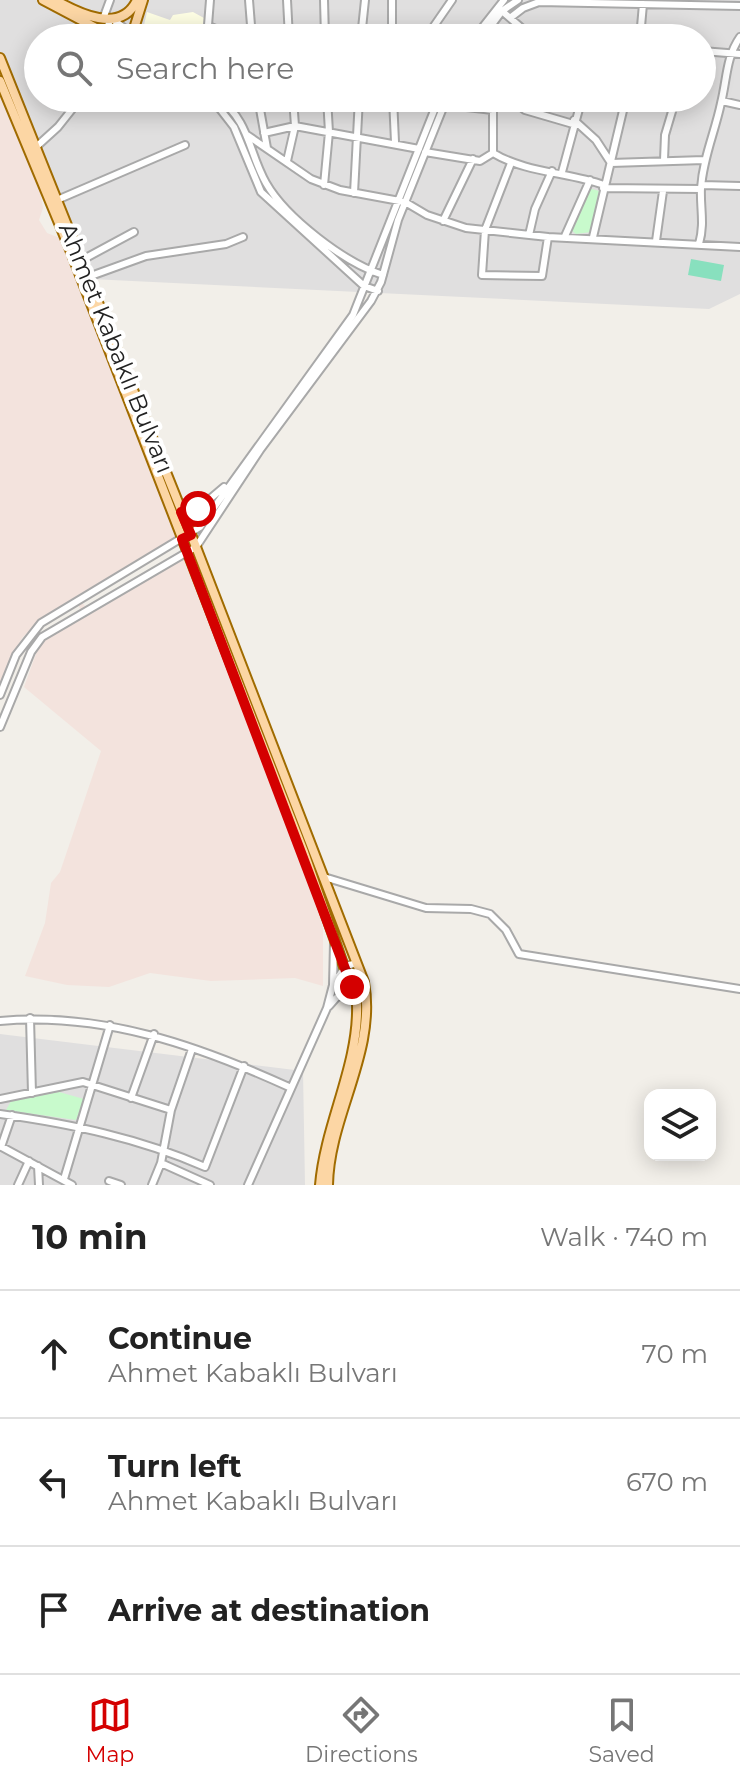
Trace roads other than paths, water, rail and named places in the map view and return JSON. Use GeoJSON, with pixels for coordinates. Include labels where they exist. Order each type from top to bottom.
{"type":"FeatureCollection","features":[{"type":"Feature","properties":{"kind":"main road"},"geometry":{"type":"LineString","coordinates":[[43,0],[88,24]]}},
{"type":"Feature","properties":{"kind":"main road"},"geometry":{"type":"LineString","coordinates":[[55,0],[86,16],[107,18],[129,11],[140,0]]}},
{"type":"Feature","properties":{"kind":"main road"},"geometry":{"type":"LineString","coordinates":[[136,24],[140,0]]}},
{"type":"Feature","properties":{"kind":"main road","name":"Ahmet Kabaklı Bulvarı"},"geometry":{"type":"LineString","coordinates":[[0,58],[181,512],[187,552],[352,987],[358,1025],[327,1135],[320,1185]]}},
{"type":"Feature","properties":{"kind":"main road","name":"Ahmet Kabaklı Bulvarı"},"geometry":{"type":"LineString","coordinates":[[0,81],[186,537],[196,547],[364,982],[365,1027],[333,1145],[328,1185]]}},
{"type":"Feature","properties":{"kind":"street"},"geometry":{"type":"LineString","coordinates":[[209,24],[210,0]]}},
{"type":"Feature","properties":{"kind":"street"},"geometry":{"type":"LineString","coordinates":[[249,0],[251,24]]}},
{"type":"Feature","properties":{"kind":"street"},"geometry":{"type":"LineString","coordinates":[[287,0],[288,24]]}},
{"type":"Feature","properties":{"kind":"street"},"geometry":{"type":"LineString","coordinates":[[324,0],[325,24]]}},
{"type":"Feature","properties":{"kind":"street"},"geometry":{"type":"LineString","coordinates":[[362,24],[365,0]]}},
{"type":"Feature","properties":{"kind":"street"},"geometry":{"type":"LineString","coordinates":[[392,0],[392,24]]}},
{"type":"Feature","properties":{"kind":"street"},"geometry":{"type":"LineString","coordinates":[[435,24],[452,0]]}},
{"type":"Feature","properties":{"kind":"street"},"geometry":{"type":"LineString","coordinates":[[489,0],[517,24]]}},
{"type":"Feature","properties":{"kind":"street"},"geometry":{"type":"LineString","coordinates":[[491,24],[504,0]]}},
{"type":"Feature","properties":{"kind":"street"},"geometry":{"type":"LineString","coordinates":[[487,24],[500,9],[518,0]]}},
{"type":"Feature","properties":{"kind":"street"},"geometry":{"type":"LineString","coordinates":[[106,24],[108,1]]}},
{"type":"Feature","properties":{"kind":"street"},"geometry":{"type":"LineString","coordinates":[[510,18],[523,8],[539,2],[740,6]]}},
{"type":"Feature","properties":{"kind":"street"},"geometry":{"type":"LineString","coordinates":[[641,24],[643,4]]}},
{"type":"Feature","properties":{"kind":"street"},"geometry":{"type":"LineString","coordinates":[[107,18],[116,24]]}},
{"type":"Feature","properties":{"kind":"street"},"geometry":{"type":"LineString","coordinates":[[699,244],[704,223],[701,187],[704,160],[722,101],[730,53],[740,37]]}},
{"type":"Feature","properties":{"kind":"street"},"geometry":{"type":"LineString","coordinates":[[716,52],[740,54]]}},
{"type":"Feature","properties":{"kind":"street"},"geometry":{"type":"LineString","coordinates":[[722,101],[740,105]]}},
{"type":"Feature","properties":{"kind":"street"},"geometry":{"type":"LineString","coordinates":[[36,147],[70,112]]}},
{"type":"Feature","properties":{"kind":"street"},"geometry":{"type":"LineString","coordinates":[[222,112],[228,117],[261,192],[364,286],[378,291]]}},
{"type":"Feature","properties":{"kind":"street"},"geometry":{"type":"LineString","coordinates":[[236,112],[257,164],[276,198],[331,246],[369,271],[383,275]]}},
{"type":"Feature","properties":{"kind":"street"},"geometry":{"type":"LineString","coordinates":[[260,112],[267,148]]}},
{"type":"Feature","properties":{"kind":"street"},"geometry":{"type":"LineString","coordinates":[[287,161],[295,126],[294,112]]}},
{"type":"Feature","properties":{"kind":"street"},"geometry":{"type":"LineString","coordinates":[[324,185],[328,112]]}},
{"type":"Feature","properties":{"kind":"street"},"geometry":{"type":"LineString","coordinates":[[354,193],[359,112]]}},
{"type":"Feature","properties":{"kind":"street"},"geometry":{"type":"LineString","coordinates":[[394,112],[395,142]]}},
{"type":"Feature","properties":{"kind":"street"},"geometry":{"type":"LineString","coordinates":[[0,695],[16,655],[41,623],[186,537],[235,476],[353,315],[438,112]]}},
{"type":"Feature","properties":{"kind":"street"},"geometry":{"type":"LineString","coordinates":[[264,133],[295,126],[395,142],[422,151],[487,160],[493,153],[493,112]]}},
{"type":"Feature","properties":{"kind":"street"},"geometry":{"type":"LineString","coordinates":[[533,112],[574,122],[596,140],[611,163]]}},
{"type":"Feature","properties":{"kind":"street"},"geometry":{"type":"LineString","coordinates":[[562,172],[577,112]]}},
{"type":"Feature","properties":{"kind":"street"},"geometry":{"type":"LineString","coordinates":[[593,237],[623,112]]}},
{"type":"Feature","properties":{"kind":"street"},"geometry":{"type":"LineString","coordinates":[[664,160],[665,135],[672,112]]}},
{"type":"Feature","properties":{"kind":"street"},"geometry":{"type":"LineString","coordinates":[[247,135],[324,185],[401,201],[443,221],[485,230],[548,237],[740,247]]}},
{"type":"Feature","properties":{"kind":"street"},"geometry":{"type":"LineString","coordinates":[[57,200],[185,145]]}},
{"type":"Feature","properties":{"kind":"street"},"geometry":{"type":"LineString","coordinates":[[493,153],[511,163],[562,172],[604,186],[663,191],[740,186]]}},
{"type":"Feature","properties":{"kind":"street"},"geometry":{"type":"LineString","coordinates":[[443,221],[473,159]]}},
{"type":"Feature","properties":{"kind":"street"},"geometry":{"type":"LineString","coordinates":[[611,163],[704,160]]}},
{"type":"Feature","properties":{"kind":"street"},"geometry":{"type":"LineString","coordinates":[[511,163],[485,230],[482,275],[542,276],[548,237]]}},
{"type":"Feature","properties":{"kind":"street"},"geometry":{"type":"LineString","coordinates":[[529,235],[539,198],[552,171]]}},
{"type":"Feature","properties":{"kind":"street"},"geometry":{"type":"LineString","coordinates":[[565,236],[590,180]]}},
{"type":"Feature","properties":{"kind":"street"},"geometry":{"type":"LineString","coordinates":[[656,241],[663,191]]}},
{"type":"Feature","properties":{"kind":"street"},"geometry":{"type":"LineString","coordinates":[[0,727],[31,652],[42,637],[196,547],[260,450],[378,291],[401,201]]}},
{"type":"Feature","properties":{"kind":"street"},"geometry":{"type":"LineString","coordinates":[[82,260],[134,232]]}},
{"type":"Feature","properties":{"kind":"street"},"geometry":{"type":"LineString","coordinates":[[88,277],[146,256],[226,244],[243,237]]}},
{"type":"Feature","properties":{"kind":"street"},"geometry":{"type":"LineString","coordinates":[[181,512],[198,509],[235,476]]}},
{"type":"Feature","properties":{"kind":"street"},"geometry":{"type":"LineString","coordinates":[[324,877],[426,908],[471,909],[490,914],[506,930],[519,954],[740,989]]}},
{"type":"Feature","properties":{"kind":"street"},"geometry":{"type":"LineString","coordinates":[[248,1185],[289,1087],[327,1008],[333,985],[334,935]]}},
{"type":"Feature","properties":{"kind":"street"},"geometry":{"type":"LineString","coordinates":[[333,985],[346,966],[357,963]]}},
{"type":"Feature","properties":{"kind":"street"},"geometry":{"type":"LineString","coordinates":[[327,1008],[352,987],[364,982]]}},
{"type":"Feature","properties":{"kind":"street"},"geometry":{"type":"LineString","coordinates":[[0,1021],[30,1018],[110,1025],[154,1034],[244,1066],[289,1087]]}},
{"type":"Feature","properties":{"kind":"street"},"geometry":{"type":"LineString","coordinates":[[30,1018],[32,1093]]}},
{"type":"Feature","properties":{"kind":"street"},"geometry":{"type":"LineString","coordinates":[[64,1179],[110,1025]]}},
{"type":"Feature","properties":{"kind":"street"},"geometry":{"type":"LineString","coordinates":[[131,1098],[154,1034]]}},
{"type":"Feature","properties":{"kind":"street"},"geometry":{"type":"LineString","coordinates":[[152,1185],[161,1163],[171,1110],[192,1049]]}},
{"type":"Feature","properties":{"kind":"street"},"geometry":{"type":"LineString","coordinates":[[0,1114],[79,1126],[164,1149],[205,1167],[244,1066]]}},
{"type":"Feature","properties":{"kind":"street"},"geometry":{"type":"LineString","coordinates":[[0,1099],[83,1082],[171,1110]]}},
{"type":"Feature","properties":{"kind":"street"},"geometry":{"type":"LineString","coordinates":[[12,1115],[1,1148],[72,1185]]}},
{"type":"Feature","properties":{"kind":"street"},"geometry":{"type":"LineString","coordinates":[[18,1185],[29,1161]]}},
{"type":"Feature","properties":{"kind":"street"},"geometry":{"type":"LineString","coordinates":[[161,1163],[210,1185]]}},
{"type":"Feature","properties":{"kind":"street"},"geometry":{"type":"LineString","coordinates":[[38,1166],[39,1185]]}},
{"type":"Feature","properties":{"kind":"street"},"geometry":{"type":"LineString","coordinates":[[109,1181],[121,1185]]}}]}
